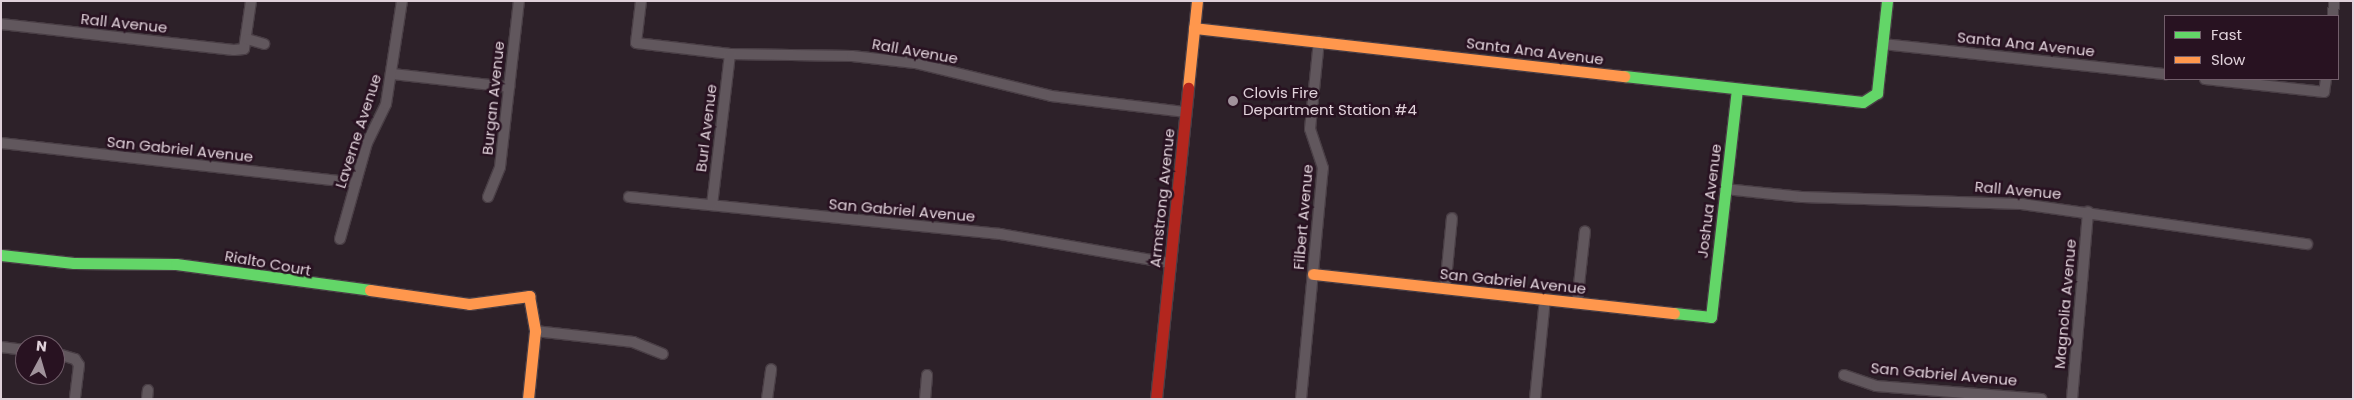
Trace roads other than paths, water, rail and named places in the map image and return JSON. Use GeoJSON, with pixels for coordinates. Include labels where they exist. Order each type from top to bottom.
{"type":"FeatureCollection","features":[{"type":"Feature","properties":{"kind":"street"},"geometry":{"type":"LineString","coordinates":[[245,44],[251,1]]}},
{"type":"Feature","properties":{"kind":"street","name":"Laverne Avenue"},"geometry":{"type":"LineString","coordinates":[[340,239],[356,184],[393,74],[402,1]]}},
{"type":"Feature","properties":{"kind":"street","name":"Burgan Avenue"},"geometry":{"type":"LineString","coordinates":[[488,196],[500,167],[519,1]]}},
{"type":"Feature","properties":{"kind":"street","name":"Rall Avenue"},"geometry":{"type":"LineString","coordinates":[[641,1],[636,43],[730,54],[852,56],[915,63],[1051,96],[1186,112]]}},
{"type":"Feature","properties":{"kind":"street","name":"Armstrong Avenue"},"geometry":{"type":"LineString","coordinates":[[1156,399],[1197,1]]}},
{"type":"Feature","properties":{"kind":"street"},"geometry":{"type":"LineString","coordinates":[[1883,44],[1887,1]]}},
{"type":"Feature","properties":{"kind":"street"},"geometry":{"type":"LineString","coordinates":[[2333,15],[2334,1]]}},
{"type":"Feature","properties":{"kind":"street","name":"Rall Avenue"},"geometry":{"type":"LineString","coordinates":[[1,24],[264,44]]}},
{"type":"Feature","properties":{"kind":"street","name":"Santa Ana Avenue"},"geometry":{"type":"LineString","coordinates":[[1194,28],[1737,90],[1873,100],[1883,44],[2164,74]]}},
{"type":"Feature","properties":{"kind":"street","name":"Filbert Avenue"},"geometry":{"type":"LineString","coordinates":[[1301,399],[1323,168],[1310,119],[1319,41]]}},
{"type":"Feature","properties":{"kind":"street","name":"Burl Avenue"},"geometry":{"type":"LineString","coordinates":[[712,206],[730,54]]}},
{"type":"Feature","properties":{"kind":"street"},"geometry":{"type":"LineString","coordinates":[[393,74],[509,87]]}},
{"type":"Feature","properties":{"kind":"street"},"geometry":{"type":"LineString","coordinates":[[2214,80],[2324,92],[2326,80]]}},
{"type":"Feature","properties":{"kind":"street","name":"Joshua Avenue"},"geometry":{"type":"LineString","coordinates":[[1711,317],[1737,90]]}},
{"type":"Feature","properties":{"kind":"street","name":"San Gabriel Avenue"},"geometry":{"type":"LineString","coordinates":[[1,143],[356,184]]}},
{"type":"Feature","properties":{"kind":"street","name":"Rall Avenue"},"geometry":{"type":"LineString","coordinates":[[1725,189],[2088,212],[2306,244]]}},
{"type":"Feature","properties":{"kind":"street","name":"San Gabriel Avenue"},"geometry":{"type":"LineString","coordinates":[[629,197],[1000,234],[1170,263]]}},
{"type":"Feature","properties":{"kind":"street","name":"Magnolia Avenue"},"geometry":{"type":"LineString","coordinates":[[2072,399],[2088,212]]}},
{"type":"Feature","properties":{"kind":"street"},"geometry":{"type":"LineString","coordinates":[[1445,289],[1452,218]]}},
{"type":"Feature","properties":{"kind":"street"},"geometry":{"type":"LineString","coordinates":[[1577,303],[1585,231]]}},
{"type":"Feature","properties":{"kind":"street","name":"Rialto Court"},"geometry":{"type":"LineString","coordinates":[[1,255],[74,263],[176,264],[469,304],[529,296],[535,331]]}},
{"type":"Feature","properties":{"kind":"street","name":"San Gabriel Avenue"},"geometry":{"type":"LineString","coordinates":[[1313,274],[1711,317]]}},
{"type":"Feature","properties":{"kind":"street"},"geometry":{"type":"LineString","coordinates":[[1535,399],[1545,299]]}},
{"type":"Feature","properties":{"kind":"street"},"geometry":{"type":"LineString","coordinates":[[528,399],[535,331],[633,342],[664,354]]}},
{"type":"Feature","properties":{"kind":"street"},"geometry":{"type":"LineString","coordinates":[[1,347],[15,349]]}},
{"type":"Feature","properties":{"kind":"street"},"geometry":{"type":"LineString","coordinates":[[65,356],[75,359],[78,365],[75,399]]}},
{"type":"Feature","properties":{"kind":"street"},"geometry":{"type":"LineString","coordinates":[[767,399],[771,369]]}},
{"type":"Feature","properties":{"kind":"street","name":"San Gabriel Avenue"},"geometry":{"type":"LineString","coordinates":[[1844,375],[1876,386],[2042,399]]}},
{"type":"Feature","properties":{"kind":"street"},"geometry":{"type":"LineString","coordinates":[[925,399],[927,376]]}},
{"type":"Feature","properties":{"kind":"place","name":"Clovis Fire Department Station #4"},"geometry":{"type":"Point","coordinates":[1233,101]}}]}
